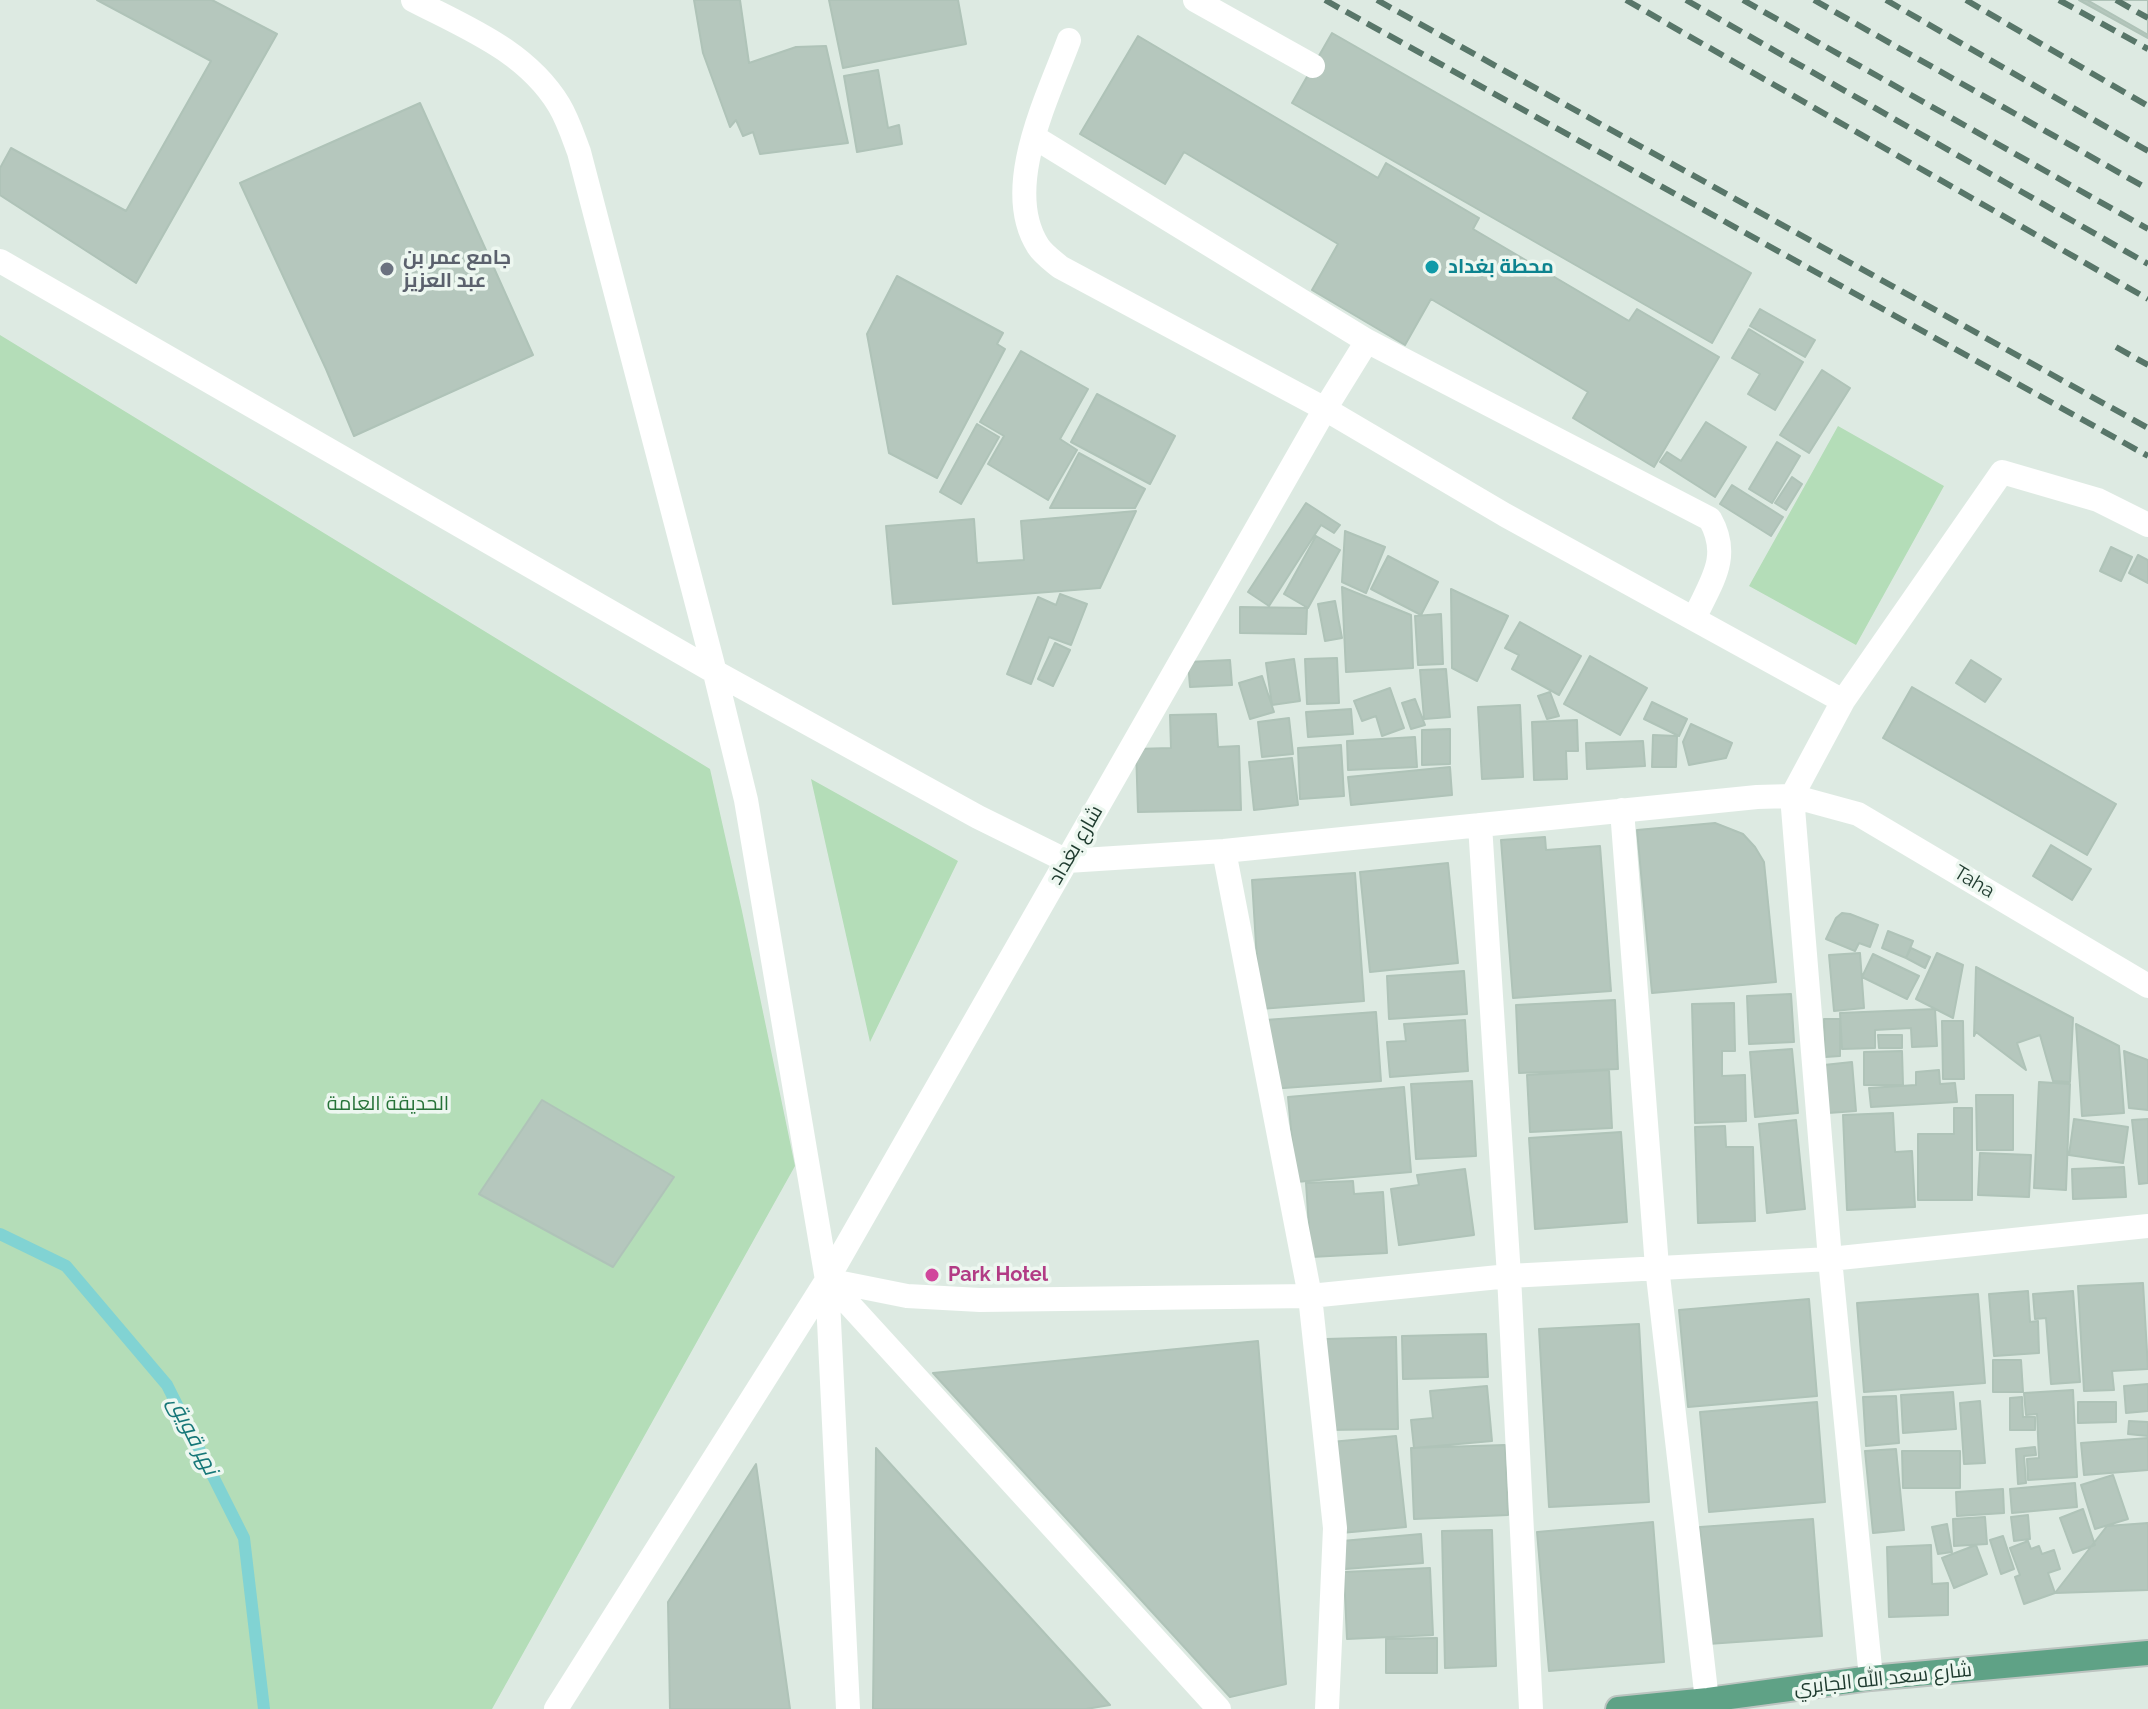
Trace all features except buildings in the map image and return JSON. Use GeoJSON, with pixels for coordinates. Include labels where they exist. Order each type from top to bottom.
{"type":"FeatureCollection","features":[{"type":"Feature","properties":{"kind":"main road","name":"شارع سعد الله الجابري"},"geometry":{"type":"LineString","coordinates":[[1618,1709],[1708,1704],[1871,1678],[2148,1653]]}},
{"type":"Feature","properties":{"kind":"street"},"geometry":{"type":"LineString","coordinates":[[413,0],[495,42],[514,56],[548,88],[571,129],[715,672],[746,800],[827,1280],[848,1709]]}},
{"type":"Feature","properties":{"kind":"street"},"geometry":{"type":"LineString","coordinates":[[1195,0],[1313,66]]}},
{"type":"Feature","properties":{"kind":"street"},"geometry":{"type":"LineString","coordinates":[[1069,40],[1034,137],[1024,184],[1026,219],[1039,248],[1060,267],[1325,409],[1505,515],[1843,701]]}},
{"type":"Feature","properties":{"kind":"street"},"geometry":{"type":"LineString","coordinates":[[1034,137],[1367,341],[1710,519],[1721,546],[1720,560],[1694,619]]}},
{"type":"Feature","properties":{"kind":"street"},"geometry":{"type":"LineString","coordinates":[[0,261],[715,672],[978,817],[1067,861]]}},
{"type":"Feature","properties":{"kind":"street","name":"شارع بغداد"},"geometry":{"type":"LineString","coordinates":[[556,1709],[827,1280],[1325,409],[1367,341]]}},
{"type":"Feature","properties":{"kind":"street"},"geometry":{"type":"LineString","coordinates":[[1871,1678],[1830,1259],[1792,796],[1843,701],[2002,472],[2098,500],[2148,525]]}},
{"type":"Feature","properties":{"kind":"street","name":"Taha"},"geometry":{"type":"LineString","coordinates":[[1067,861],[1224,851],[1622,810],[1792,796],[1858,814],[2148,986]]}},
{"type":"Feature","properties":{"kind":"street"},"geometry":{"type":"LineString","coordinates":[[1622,810],[1657,1267],[1708,1704]]}},
{"type":"Feature","properties":{"kind":"street"},"geometry":{"type":"LineString","coordinates":[[1480,825],[1509,1276],[1531,1709]]}},
{"type":"Feature","properties":{"kind":"street"},"geometry":{"type":"LineString","coordinates":[[1224,851],[1310,1296],[1335,1528],[1327,1709]]}},
{"type":"Feature","properties":{"kind":"street"},"geometry":{"type":"LineString","coordinates":[[827,1280],[907,1296],[980,1300],[1310,1296],[1509,1276],[1830,1259],[2148,1226]]}},
{"type":"Feature","properties":{"kind":"street"},"geometry":{"type":"LineString","coordinates":[[827,1280],[1219,1709]]}},
{"type":"Feature","properties":{"kind":"green space","name":"الحديقة العامة"},"geometry":{"type":"Polygon","coordinates":[[[0,335],[710,769],[795,1166],[492,1709],[0,1709],[0,335]]]}},
{"type":"Feature","properties":{"kind":"green space"},"geometry":{"type":"Polygon","coordinates":[[[1838,426],[1944,486],[1856,645],[1749,586],[1838,426]]]}},
{"type":"Feature","properties":{"kind":"green space"},"geometry":{"type":"Polygon","coordinates":[[[811,779],[958,861],[870,1042],[811,779]]]}},
{"type":"Feature","properties":{"kind":"waterway","name":"نهر قويق"},"geometry":{"type":"LineString","coordinates":[[0,1234],[66,1266],[167,1385],[244,1538],[264,1709]]}},
{"type":"Feature","properties":{"kind":"railway"},"geometry":{"type":"LineString","coordinates":[[1325,0],[2148,456]]}},
{"type":"Feature","properties":{"kind":"railway"},"geometry":{"type":"LineString","coordinates":[[1377,0],[2148,428]]}},
{"type":"Feature","properties":{"kind":"railway"},"geometry":{"type":"LineString","coordinates":[[1626,0],[2148,299]]}},
{"type":"Feature","properties":{"kind":"railway"},"geometry":{"type":"LineString","coordinates":[[1686,0],[2148,264]]}},
{"type":"Feature","properties":{"kind":"railway"},"geometry":{"type":"LineString","coordinates":[[1743,0],[2148,229]]}},
{"type":"Feature","properties":{"kind":"railway"},"geometry":{"type":"LineString","coordinates":[[1814,0],[2148,189]]}},
{"type":"Feature","properties":{"kind":"railway"},"geometry":{"type":"LineString","coordinates":[[1886,0],[2148,151]]}},
{"type":"Feature","properties":{"kind":"railway"},"geometry":{"type":"LineString","coordinates":[[1966,0],[2148,106]]}},
{"type":"Feature","properties":{"kind":"railway"},"geometry":{"type":"LineString","coordinates":[[2059,0],[2148,49]]}},
{"type":"Feature","properties":{"kind":"railway"},"geometry":{"type":"LineString","coordinates":[[2116,0],[2148,18]]}},
{"type":"Feature","properties":{"kind":"railway"},"geometry":{"type":"LineString","coordinates":[[2116,347],[2148,365]]}},
{"type":"Feature","properties":{"kind":"place","name":"محطة بغداد"},"geometry":{"type":"Point","coordinates":[1432,267]}},
{"type":"Feature","properties":{"kind":"place","name":"جامع عمر بن عبد العزيز"},"geometry":{"type":"Point","coordinates":[387,269]}},
{"type":"Feature","properties":{"kind":"place","name":"Park Hotel"},"geometry":{"type":"Point","coordinates":[932,1275]}}]}
